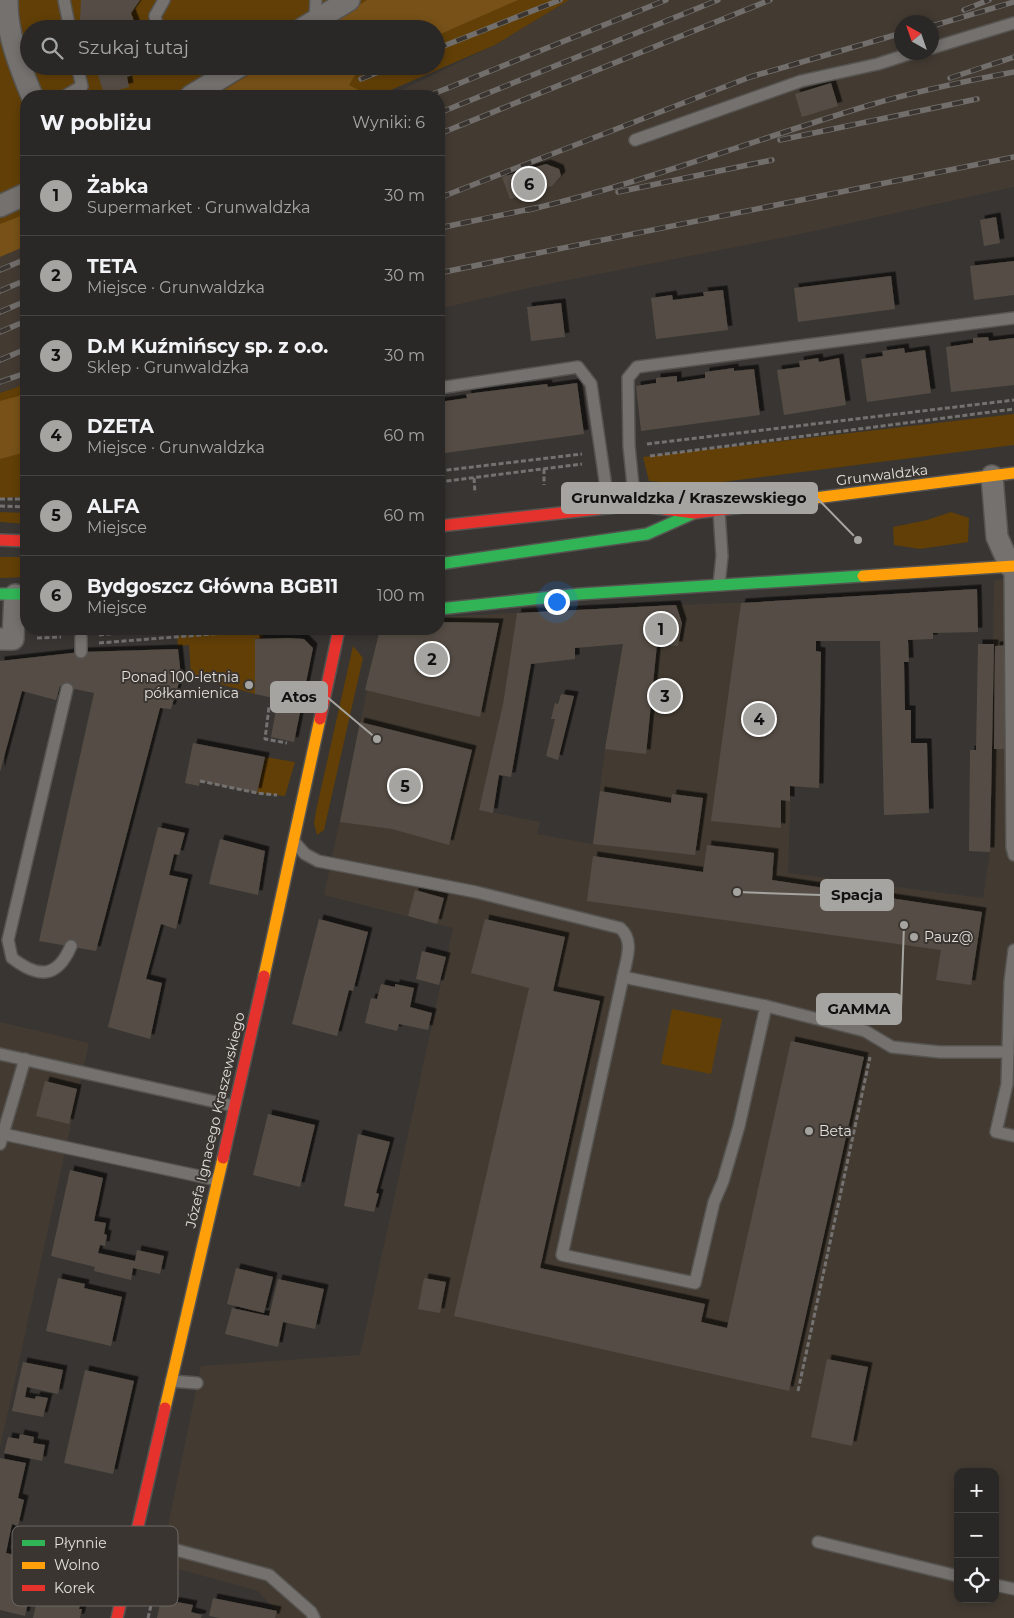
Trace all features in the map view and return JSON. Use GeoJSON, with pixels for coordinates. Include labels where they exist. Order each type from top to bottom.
{"type":"FeatureCollection","features":[{"type":"Feature","properties":{"kind":"street"},"geometry":{"type":"LineString","coordinates":[[311,16],[349,0]]}},
{"type":"Feature","properties":{"kind":"street"},"geometry":{"type":"LineString","coordinates":[[9,4],[20,61]]}},
{"type":"Feature","properties":{"kind":"street"},"geometry":{"type":"LineString","coordinates":[[24,75],[30,90]]}},
{"type":"Feature","properties":{"kind":"street"},"geometry":{"type":"LineString","coordinates":[[201,90],[225,75]]}},
{"type":"Feature","properties":{"kind":"street"},"geometry":{"type":"LineString","coordinates":[[0,206],[20,197]]}},
{"type":"Feature","properties":{"kind":"street","name":"Grunwaldzka"},"geometry":{"type":"LineString","coordinates":[[445,525],[635,505],[694,513],[719,511],[1014,473]]}},
{"type":"Feature","properties":{"kind":"street"},"geometry":{"type":"LineString","coordinates":[[445,608],[580,594],[1012,566],[997,537],[992,476]]}},
{"type":"Feature","properties":{"kind":"street","name":"Grunwaldzka"},"geometry":{"type":"LineString","coordinates":[[445,563],[646,534],[694,513]]}},
{"type":"Feature","properties":{"kind":"street"},"geometry":{"type":"LineString","coordinates":[[0,540],[20,541]]}},
{"type":"Feature","properties":{"kind":"street"},"geometry":{"type":"LineString","coordinates":[[6,639],[14,594]]}},
{"type":"Feature","properties":{"kind":"street","name":"Józefa Ignacego Kraszewskiego"},"geometry":{"type":"LineString","coordinates":[[139,1526],[295,843],[338,635]]}},
{"type":"Feature","properties":{"kind":"lane"},"geometry":{"type":"LineString","coordinates":[[64,0],[68,20]]}},
{"type":"Feature","properties":{"kind":"lane"},"geometry":{"type":"LineString","coordinates":[[156,20],[155,16],[164,0]]}},
{"type":"Feature","properties":{"kind":"lane"},"geometry":{"type":"LineString","coordinates":[[939,46],[1014,23]]}},
{"type":"Feature","properties":{"kind":"lane"},"geometry":{"type":"LineString","coordinates":[[635,140],[801,81],[894,59]]}},
{"type":"Feature","properties":{"kind":"lane"},"geometry":{"type":"LineString","coordinates":[[75,90],[82,86],[80,75]]}},
{"type":"Feature","properties":{"kind":"lane"},"geometry":{"type":"LineString","coordinates":[[635,505],[630,452],[628,378],[638,367],[690,358],[1014,318]]}},
{"type":"Feature","properties":{"kind":"lane"},"geometry":{"type":"LineString","coordinates":[[445,387],[578,367],[591,384],[603,456],[609,508]]}},
{"type":"Feature","properties":{"kind":"lane"},"geometry":{"type":"LineString","coordinates":[[719,511],[722,556],[719,585]]}},
{"type":"Feature","properties":{"kind":"lane"},"geometry":{"type":"LineString","coordinates":[[1012,566],[1012,847],[1014,855]]}},
{"type":"Feature","properties":{"kind":"lane"},"geometry":{"type":"LineString","coordinates":[[68,688],[8,940],[12,958],[28,970],[46,972],[58,966],[66,957],[71,946]]}},
{"type":"Feature","properties":{"kind":"lane"},"geometry":{"type":"LineString","coordinates":[[295,843],[305,854],[318,861],[476,892],[620,928],[628,934],[629,944],[623,977],[562,1255],[695,1283],[714,1202],[723,1181],[739,1126],[766,1006]]}},
{"type":"Feature","properties":{"kind":"lane"},"geometry":{"type":"LineString","coordinates":[[1014,950],[1007,1084],[996,1132],[1014,1136]]}},
{"type":"Feature","properties":{"kind":"lane"},"geometry":{"type":"LineString","coordinates":[[623,977],[766,1006],[865,1031],[892,1047],[940,1052],[1008,1052]]}},
{"type":"Feature","properties":{"kind":"lane"},"geometry":{"type":"LineString","coordinates":[[0,1054],[234,1106]]}},
{"type":"Feature","properties":{"kind":"lane"},"geometry":{"type":"LineString","coordinates":[[25,1059],[2,1139],[217,1180]]}},
{"type":"Feature","properties":{"kind":"lane"},"geometry":{"type":"LineString","coordinates":[[171,1381],[196,1383]]}},
{"type":"Feature","properties":{"kind":"lane"},"geometry":{"type":"LineString","coordinates":[[818,1542],[954,1575]]}},
{"type":"Feature","properties":{"kind":"lane"},"geometry":{"type":"LineString","coordinates":[[178,1550],[269,1575],[311,1612],[314,1618]]}},
{"type":"Feature","properties":{"kind":"lane"},"geometry":{"type":"LineString","coordinates":[[999,1586],[1014,1589]]}},
{"type":"Feature","properties":{"kind":"path"},"geometry":{"type":"LineString","coordinates":[[630,452],[1014,400]]}},
{"type":"Feature","properties":{"kind":"path"},"geometry":{"type":"LineString","coordinates":[[630,452],[1014,409]]}},
{"type":"Feature","properties":{"kind":"path"},"geometry":{"type":"LineString","coordinates":[[445,481],[544,469],[603,456]]}},
{"type":"Feature","properties":{"kind":"path"},"geometry":{"type":"LineString","coordinates":[[445,471],[603,456]]}},
{"type":"Feature","properties":{"kind":"path"},"geometry":{"type":"LineString","coordinates":[[544,469],[544,485]]}},
{"type":"Feature","properties":{"kind":"path"},"geometry":{"type":"LineString","coordinates":[[474,478],[475,493]]}},
{"type":"Feature","properties":{"kind":"path"},"geometry":{"type":"LineString","coordinates":[[0,499],[20,499]]}},
{"type":"Feature","properties":{"kind":"path"},"geometry":{"type":"LineString","coordinates":[[0,506],[20,507]]}},
{"type":"Feature","properties":{"kind":"path"},"geometry":{"type":"LineString","coordinates":[[81,645],[132,635]]}},
{"type":"Feature","properties":{"kind":"path"},"geometry":{"type":"LineString","coordinates":[[6,639],[81,645],[202,635]]}},
{"type":"Feature","properties":{"kind":"path"},"geometry":{"type":"LineString","coordinates":[[276,707],[269,707],[265,739],[290,743]]}},
{"type":"Feature","properties":{"kind":"path"},"geometry":{"type":"LineString","coordinates":[[200,781],[257,793],[285,796]]}},
{"type":"Feature","properties":{"kind":"path"},"geometry":{"type":"LineString","coordinates":[[798,1391],[870,1053]]}},
{"type":"Feature","properties":{"kind":"shaded area"},"geometry":{"type":"Polygon","coordinates":[[[0,0],[569,0],[495,45],[445,67],[445,20],[20,20],[20,75],[426,75],[391,90],[20,90],[20,244],[0,253],[0,0]]]}},
{"type":"Feature","properties":{"kind":"shaded area"},"geometry":{"type":"Polygon","coordinates":[[[367,0],[518,0],[445,32],[445,20],[336,20],[367,0]]]}},
{"type":"Feature","properties":{"kind":"shaded area"},"geometry":{"type":"Polygon","coordinates":[[[569,0],[1014,0],[1014,187],[791,236],[528,288],[445,308],[445,90],[401,90],[433,75],[445,75],[445,69],[495,45],[569,0]]]}},
{"type":"Feature","properties":{"kind":"shaded area"},"geometry":{"type":"Polygon","coordinates":[[[249,75],[355,75],[349,85],[359,90],[225,90],[249,75]]]}},
{"type":"Feature","properties":{"kind":"shaded area"},"geometry":{"type":"Polygon","coordinates":[[[20,216],[20,249],[0,257],[0,224],[20,216]]]}},
{"type":"Feature","properties":{"kind":"shaded area"},"geometry":{"type":"Polygon","coordinates":[[[20,249],[20,386],[0,393],[0,257],[20,249]]]}},
{"type":"Feature","properties":{"kind":"shaded area"},"geometry":{"type":"Polygon","coordinates":[[[20,386],[20,497],[0,498],[0,393],[20,386]]]}},
{"type":"Feature","properties":{"kind":"shaded area"},"geometry":{"type":"Polygon","coordinates":[[[20,396],[20,454],[0,459],[0,401],[20,396]]]}},
{"type":"Feature","properties":{"kind":"shaded area"},"geometry":{"type":"Polygon","coordinates":[[[1014,414],[1014,445],[699,485],[649,481],[643,457],[1014,414]]]}},
{"type":"Feature","properties":{"kind":"shaded area"},"geometry":{"type":"Polygon","coordinates":[[[0,512],[20,513],[20,524],[0,522],[0,512]]]}},
{"type":"Feature","properties":{"kind":"shaded area"},"geometry":{"type":"Polygon","coordinates":[[[951,512],[969,518],[968,542],[920,549],[894,545],[893,527],[927,520],[951,512]]]}},
{"type":"Feature","properties":{"kind":"shaded area"},"geometry":{"type":"Polygon","coordinates":[[[0,557],[20,557],[20,577],[0,578],[0,557]]]}},
{"type":"Feature","properties":{"kind":"shaded area"},"geometry":{"type":"Polygon","coordinates":[[[1014,578],[1014,1618],[275,1618],[276,1611],[258,1591],[178,1569],[178,1526],[168,1526],[201,1366],[360,1355],[453,928],[324,895],[379,635],[445,635],[445,617],[517,613],[503,704],[479,810],[540,822],[537,834],[593,844],[605,749],[629,607],[797,600],[788,873],[983,898],[990,852],[994,580],[1014,578]]]}},
{"type":"Feature","properties":{"kind":"shaded area"},"geometry":{"type":"Polygon","coordinates":[[[263,635],[263,638],[255,639],[255,694],[191,676],[189,645],[178,646],[177,636],[263,635]]]}},
{"type":"Feature","properties":{"kind":"shaded area"},"geometry":{"type":"Polygon","coordinates":[[[353,646],[363,658],[324,830],[317,835],[314,823],[316,811],[353,646]]]}},
{"type":"Feature","properties":{"kind":"shaded area"},"geometry":{"type":"Polygon","coordinates":[[[265,757],[295,762],[285,796],[257,793],[265,757]]]}},
{"type":"Feature","properties":{"kind":"shaded area"},"geometry":{"type":"Polygon","coordinates":[[[672,1009],[722,1019],[711,1074],[661,1064],[672,1009]]]}},
{"type":"Feature","properties":{"kind":"shaded area"},"geometry":{"type":"Polygon","coordinates":[[[0,1022],[89,1043],[0,1448],[0,1022]]]}},
{"type":"Feature","properties":{"kind":"building"},"geometry":{"type":"Polygon","coordinates":[[[81,0],[140,0],[131,13],[134,20],[80,19],[81,0]]]}},
{"type":"Feature","properties":{"kind":"building"},"geometry":{"type":"Polygon","coordinates":[[[98,75],[133,75],[127,77],[129,87],[118,90],[103,90],[98,75]]]}},
{"type":"Feature","properties":{"kind":"building"},"geometry":{"type":"Polygon","coordinates":[[[831,83],[838,106],[802,117],[795,94],[831,83]]]}},
{"type":"Feature","properties":{"kind":"building"},"geometry":{"type":"Polygon","coordinates":[[[546,164],[559,169],[560,172],[561,176],[552,186],[510,199],[502,177],[546,164]]]}},
{"type":"Feature","properties":{"kind":"building"},"geometry":{"type":"Polygon","coordinates":[[[996,217],[1000,243],[984,246],[980,220],[996,217]]]}},
{"type":"Feature","properties":{"kind":"building"},"geometry":{"type":"Polygon","coordinates":[[[1014,261],[1014,295],[974,300],[970,266],[1014,261]]]}},
{"type":"Feature","properties":{"kind":"building"},"geometry":{"type":"Polygon","coordinates":[[[891,276],[895,309],[798,322],[794,288],[891,276]]]}},
{"type":"Feature","properties":{"kind":"building"},"geometry":{"type":"Polygon","coordinates":[[[723,290],[728,330],[656,339],[651,298],[672,295],[673,300],[704,296],[703,292],[723,290]]]}},
{"type":"Feature","properties":{"kind":"building"},"geometry":{"type":"Polygon","coordinates":[[[561,303],[565,337],[531,341],[527,307],[561,303]]]}},
{"type":"Feature","properties":{"kind":"building"},"geometry":{"type":"Polygon","coordinates":[[[988,337],[989,341],[1014,338],[1014,385],[951,392],[946,347],[973,343],[973,338],[988,337]]]}},
{"type":"Feature","properties":{"kind":"building"},"geometry":{"type":"Polygon","coordinates":[[[904,348],[905,353],[925,350],[931,393],[867,402],[861,359],[883,356],[882,351],[904,348]]]}},
{"type":"Feature","properties":{"kind":"building"},"geometry":{"type":"Polygon","coordinates":[[[818,358],[819,362],[839,358],[846,405],[784,415],[777,370],[800,367],[799,361],[818,358]]]}},
{"type":"Feature","properties":{"kind":"building"},"geometry":{"type":"Polygon","coordinates":[[[734,368],[734,371],[754,369],[760,415],[641,431],[636,386],[656,383],[656,378],[677,376],[677,382],[705,378],[705,372],[734,368]]]}},
{"type":"Feature","properties":{"kind":"building"},"geometry":{"type":"Polygon","coordinates":[[[577,383],[584,434],[445,453],[445,401],[467,398],[466,394],[547,384],[548,387],[577,383]]]}},
{"type":"Feature","properties":{"kind":"building"},"geometry":{"type":"Polygon","coordinates":[[[977,589],[978,632],[933,633],[933,639],[908,640],[909,662],[904,662],[905,710],[911,710],[911,743],[927,743],[929,813],[884,815],[880,641],[816,641],[816,651],[821,652],[819,788],[790,786],[790,801],[781,800],[781,828],[711,821],[741,603],[977,589]]]}},
{"type":"Feature","properties":{"kind":"building"},"geometry":{"type":"Polygon","coordinates":[[[676,605],[682,623],[678,646],[657,644],[646,754],[605,749],[623,644],[575,648],[575,659],[531,664],[511,777],[499,775],[493,813],[479,810],[503,704],[517,613],[676,605]]]}},
{"type":"Feature","properties":{"kind":"building"},"geometry":{"type":"Polygon","coordinates":[[[445,622],[499,623],[480,717],[365,690],[379,635],[445,635],[445,622]]]}},
{"type":"Feature","properties":{"kind":"building"},"geometry":{"type":"Polygon","coordinates":[[[255,639],[304,639],[313,648],[294,742],[271,737],[278,699],[255,694],[255,639]]]}},
{"type":"Feature","properties":{"kind":"building"},"geometry":{"type":"Polygon","coordinates":[[[978,644],[994,644],[990,852],[969,851],[970,750],[976,750],[978,644]]]}},
{"type":"Feature","properties":{"kind":"building"},"geometry":{"type":"Polygon","coordinates":[[[1008,645],[1004,749],[994,749],[995,646],[1008,645]]]}},
{"type":"Feature","properties":{"kind":"building"},"geometry":{"type":"Polygon","coordinates":[[[178,649],[181,676],[171,709],[160,708],[96,951],[39,941],[94,693],[60,686],[56,700],[22,691],[0,772],[0,661],[81,652],[178,649]]]}},
{"type":"Feature","properties":{"kind":"building"},"geometry":{"type":"Polygon","coordinates":[[[561,694],[574,696],[558,760],[546,756],[555,719],[551,719],[555,703],[558,704],[561,694]]]}},
{"type":"Feature","properties":{"kind":"building"},"geometry":{"type":"Polygon","coordinates":[[[360,722],[472,750],[449,845],[392,829],[340,822],[360,722]]]}},
{"type":"Feature","properties":{"kind":"building"},"geometry":{"type":"Polygon","coordinates":[[[193,743],[265,757],[257,793],[200,781],[199,786],[185,783],[193,743]]]}},
{"type":"Feature","properties":{"kind":"building"},"geometry":{"type":"Polygon","coordinates":[[[600,791],[671,803],[672,794],[703,798],[695,855],[593,844],[600,791]]]}},
{"type":"Feature","properties":{"kind":"building"},"geometry":{"type":"Polygon","coordinates":[[[158,827],[185,833],[179,855],[174,854],[169,875],[188,879],[176,929],[161,924],[146,979],[162,983],[150,1039],[108,1027],[158,827]]]}},
{"type":"Feature","properties":{"kind":"building"},"geometry":{"type":"Polygon","coordinates":[[[220,839],[265,851],[258,895],[209,884],[220,839]]]}},
{"type":"Feature","properties":{"kind":"building"},"geometry":{"type":"Polygon","coordinates":[[[707,845],[774,853],[772,880],[982,912],[971,985],[936,980],[941,950],[587,901],[593,856],[703,872],[707,845]]]}},
{"type":"Feature","properties":{"kind":"building"},"geometry":{"type":"Polygon","coordinates":[[[415,890],[444,898],[437,924],[408,916],[415,890]]]}},
{"type":"Feature","properties":{"kind":"building"},"geometry":{"type":"Polygon","coordinates":[[[319,919],[368,932],[353,991],[349,990],[337,1036],[292,1024],[319,919]]]}},
{"type":"Feature","properties":{"kind":"building","name":"Beta"},"geometry":{"type":"Polygon","coordinates":[[[485,919],[565,937],[553,991],[600,1001],[540,1268],[705,1304],[701,1322],[727,1328],[791,1041],[864,1057],[789,1391],[454,1316],[529,988],[471,973],[485,919]]]}},
{"type":"Feature","properties":{"kind":"building"},"geometry":{"type":"Polygon","coordinates":[[[422,951],[446,957],[439,985],[416,979],[422,951]]]}},
{"type":"Feature","properties":{"kind":"building"},"geometry":{"type":"Polygon","coordinates":[[[381,984],[395,987],[395,984],[414,988],[410,1007],[432,1013],[428,1030],[399,1024],[397,1031],[365,1023],[371,998],[377,999],[381,984]]]}},
{"type":"Feature","properties":{"kind":"building"},"geometry":{"type":"Polygon","coordinates":[[[45,1081],[77,1089],[69,1124],[36,1116],[45,1081]]]}},
{"type":"Feature","properties":{"kind":"building"},"geometry":{"type":"Polygon","coordinates":[[[268,1114],[315,1125],[300,1187],[253,1175],[268,1114]]]}},
{"type":"Feature","properties":{"kind":"building"},"geometry":{"type":"Polygon","coordinates":[[[358,1134],[390,1142],[376,1193],[379,1194],[374,1212],[344,1206],[358,1134]]]}},
{"type":"Feature","properties":{"kind":"building"},"geometry":{"type":"Polygon","coordinates":[[[70,1170],[103,1178],[94,1221],[106,1223],[104,1234],[107,1235],[105,1246],[100,1245],[98,1253],[135,1261],[137,1250],[164,1256],[160,1274],[133,1268],[131,1280],[94,1271],[95,1267],[51,1256],[70,1170]]]}},
{"type":"Feature","properties":{"kind":"building"},"geometry":{"type":"Polygon","coordinates":[[[236,1268],[273,1277],[264,1313],[227,1304],[236,1268]]]}},
{"type":"Feature","properties":{"kind":"building"},"geometry":{"type":"Polygon","coordinates":[[[58,1278],[85,1284],[84,1288],[122,1297],[111,1346],[46,1331],[58,1278]]]}},
{"type":"Feature","properties":{"kind":"building"},"geometry":{"type":"Polygon","coordinates":[[[424,1278],[446,1282],[440,1313],[418,1309],[424,1278]]]}},
{"type":"Feature","properties":{"kind":"building"},"geometry":{"type":"Polygon","coordinates":[[[278,1279],[324,1289],[315,1329],[283,1322],[278,1347],[225,1334],[232,1308],[269,1316],[278,1279]]]}},
{"type":"Feature","properties":{"kind":"building"},"geometry":{"type":"Polygon","coordinates":[[[827,1359],[868,1367],[852,1446],[811,1437],[827,1359]]]}},
{"type":"Feature","properties":{"kind":"building"},"geometry":{"type":"Polygon","coordinates":[[[23,1362],[63,1370],[58,1394],[27,1387],[25,1397],[35,1399],[36,1396],[48,1398],[43,1417],[12,1411],[23,1362]]]}},
{"type":"Feature","properties":{"kind":"building"},"geometry":{"type":"Polygon","coordinates":[[[85,1370],[134,1381],[113,1474],[64,1463],[85,1370]]]}},
{"type":"Feature","properties":{"kind":"building"},"geometry":{"type":"Polygon","coordinates":[[[20,1434],[34,1437],[33,1443],[45,1445],[42,1461],[4,1453],[8,1437],[19,1439],[20,1434]]]}},
{"type":"Feature","properties":{"kind":"building"},"geometry":{"type":"Polygon","coordinates":[[[0,1458],[26,1463],[18,1498],[24,1500],[18,1526],[12,1524],[6,1553],[12,1554],[12,1606],[27,1606],[25,1616],[0,1610],[0,1458]]]}},
{"type":"Feature","properties":{"kind":"building"},"geometry":{"type":"Polygon","coordinates":[[[213,1598],[277,1611],[275,1618],[220,1618],[209,1616],[213,1598]]]}},
{"type":"Feature","properties":{"kind":"building"},"geometry":{"type":"Polygon","coordinates":[[[178,1602],[193,1605],[191,1612],[202,1615],[201,1618],[157,1618],[160,1606],[178,1606],[178,1602]]]}},
{"type":"Feature","properties":{"kind":"building"},"geometry":{"type":"Polygon","coordinates":[[[36,1606],[80,1606],[79,1609],[82,1609],[80,1618],[33,1618],[36,1606]]]}},
{"type":"Feature","properties":{"kind":"railway"},"geometry":{"type":"LineString","coordinates":[[445,45],[560,0]]}},
{"type":"Feature","properties":{"kind":"railway"},"geometry":{"type":"LineString","coordinates":[[443,90],[666,0]]}},
{"type":"Feature","properties":{"kind":"railway"},"geometry":{"type":"LineString","coordinates":[[445,111],[718,0]]}},
{"type":"Feature","properties":{"kind":"railway"},"geometry":{"type":"LineString","coordinates":[[445,132],[770,0]]}},
{"type":"Feature","properties":{"kind":"railway"},"geometry":{"type":"LineString","coordinates":[[964,10],[989,0]]}},
{"type":"Feature","properties":{"kind":"railway"},"geometry":{"type":"LineString","coordinates":[[939,24],[1014,2]]}},
{"type":"Feature","properties":{"kind":"railway"},"geometry":{"type":"LineString","coordinates":[[445,196],[750,77],[894,35]]}},
{"type":"Feature","properties":{"kind":"railway"},"geometry":{"type":"LineString","coordinates":[[950,78],[1014,57]]}},
{"type":"Feature","properties":{"kind":"railway"},"geometry":{"type":"LineString","coordinates":[[528,210],[614,187],[888,100],[1014,72]]}},
{"type":"Feature","properties":{"kind":"railway"},"geometry":{"type":"LineString","coordinates":[[361,79],[371,75]]}},
{"type":"Feature","properties":{"kind":"railway"},"geometry":{"type":"LineString","coordinates":[[780,140],[977,99]]}},
{"type":"Feature","properties":{"kind":"railway"},"geometry":{"type":"LineString","coordinates":[[445,272],[1014,157]]}},
{"type":"Feature","properties":{"kind":"railway"},"geometry":{"type":"LineString","coordinates":[[618,192],[772,160]]}},
{"type":"Feature","properties":{"kind":"railway"},"geometry":{"type":"LineString","coordinates":[[445,227],[535,208]]}},
{"type":"Feature","properties":{"kind":"railway"},"geometry":{"type":"LineString","coordinates":[[0,270],[20,262]]}},
{"type":"Feature","properties":{"kind":"railway"},"geometry":{"type":"LineString","coordinates":[[0,291],[20,283]]}},
{"type":"Feature","properties":{"kind":"railway"},"geometry":{"type":"LineString","coordinates":[[0,312],[20,304]]}},
{"type":"Feature","properties":{"kind":"railway"},"geometry":{"type":"LineString","coordinates":[[0,332],[20,324]]}},
{"type":"Feature","properties":{"kind":"railway"},"geometry":{"type":"LineString","coordinates":[[0,360],[20,352]]}},
{"type":"Feature","properties":{"kind":"railway"},"geometry":{"type":"LineString","coordinates":[[0,382],[20,375]]}},
{"type":"Feature","properties":{"kind":"traffic: fast"},"geometry":{"type":"LineString","coordinates":[[445,563],[647,534],[694,513]]}},
{"type":"Feature","properties":{"kind":"traffic: fast"},"geometry":{"type":"LineString","coordinates":[[445,608],[580,594],[863,576]]}},
{"type":"Feature","properties":{"kind":"traffic: fast"},"geometry":{"type":"LineString","coordinates":[[0,594],[20,594]]}},
{"type":"Feature","properties":{"kind":"traffic: slow"},"geometry":{"type":"LineString","coordinates":[[767,504],[1014,473]]}},
{"type":"Feature","properties":{"kind":"traffic: slow"},"geometry":{"type":"LineString","coordinates":[[863,576],[1014,566]]}},
{"type":"Feature","properties":{"kind":"traffic: slow"},"geometry":{"type":"LineString","coordinates":[[264,976],[320,719]]}},
{"type":"Feature","properties":{"kind":"traffic: slow"},"geometry":{"type":"LineString","coordinates":[[165,1408],[223,1158]]}},
{"type":"Feature","properties":{"kind":"traffic: jam"},"geometry":{"type":"LineString","coordinates":[[445,525],[635,505],[694,513],[767,504]]}},
{"type":"Feature","properties":{"kind":"traffic: jam"},"geometry":{"type":"LineString","coordinates":[[0,540],[20,541]]}},
{"type":"Feature","properties":{"kind":"traffic: jam"},"geometry":{"type":"LineString","coordinates":[[320,719],[338,635]]}},
{"type":"Feature","properties":{"kind":"traffic: jam"},"geometry":{"type":"LineString","coordinates":[[223,1158],[264,976]]}},
{"type":"Feature","properties":{"kind":"traffic: jam"},"geometry":{"type":"LineString","coordinates":[[138,1526],[165,1408]]}},
{"type":"Feature","properties":{"kind":"traffic: jam"},"geometry":{"type":"LineString","coordinates":[[117,1618],[120,1606]]}},
{"type":"Feature","properties":{"kind":"place","name":"Bydgoszcz Główna BGB11"},"geometry":{"type":"Point","coordinates":[529,184]}},
{"type":"Feature","properties":{"kind":"place","name":"Grunwaldzka / Kraszewskiego"},"geometry":{"type":"Point","coordinates":[858,540]}},
{"type":"Feature","properties":{"kind":"place","name":"Żabka"},"geometry":{"type":"Point","coordinates":[661,629]}},
{"type":"Feature","properties":{"kind":"place","name":"TETA"},"geometry":{"type":"Point","coordinates":[432,659]}},
{"type":"Feature","properties":{"kind":"place","name":"Ponad 100-letnia półkamienica"},"geometry":{"type":"Point","coordinates":[249,685]}},
{"type":"Feature","properties":{"kind":"place","name":"D.M Kuźmińscy sp. z o.o."},"geometry":{"type":"Point","coordinates":[665,696]}},
{"type":"Feature","properties":{"kind":"place","name":"DZETA"},"geometry":{"type":"Point","coordinates":[759,719]}},
{"type":"Feature","properties":{"kind":"place","name":"Atos"},"geometry":{"type":"Point","coordinates":[377,739]}},
{"type":"Feature","properties":{"kind":"place","name":"ALFA"},"geometry":{"type":"Point","coordinates":[405,786]}},
{"type":"Feature","properties":{"kind":"place","name":"Spacja"},"geometry":{"type":"Point","coordinates":[737,892]}},
{"type":"Feature","properties":{"kind":"place","name":"GAMMA"},"geometry":{"type":"Point","coordinates":[904,925]}},
{"type":"Feature","properties":{"kind":"place","name":"Pauz@"},"geometry":{"type":"Point","coordinates":[914,937]}},
{"type":"Feature","properties":{"kind":"place","name":"Beta"},"geometry":{"type":"Point","coordinates":[809,1131]}}]}
